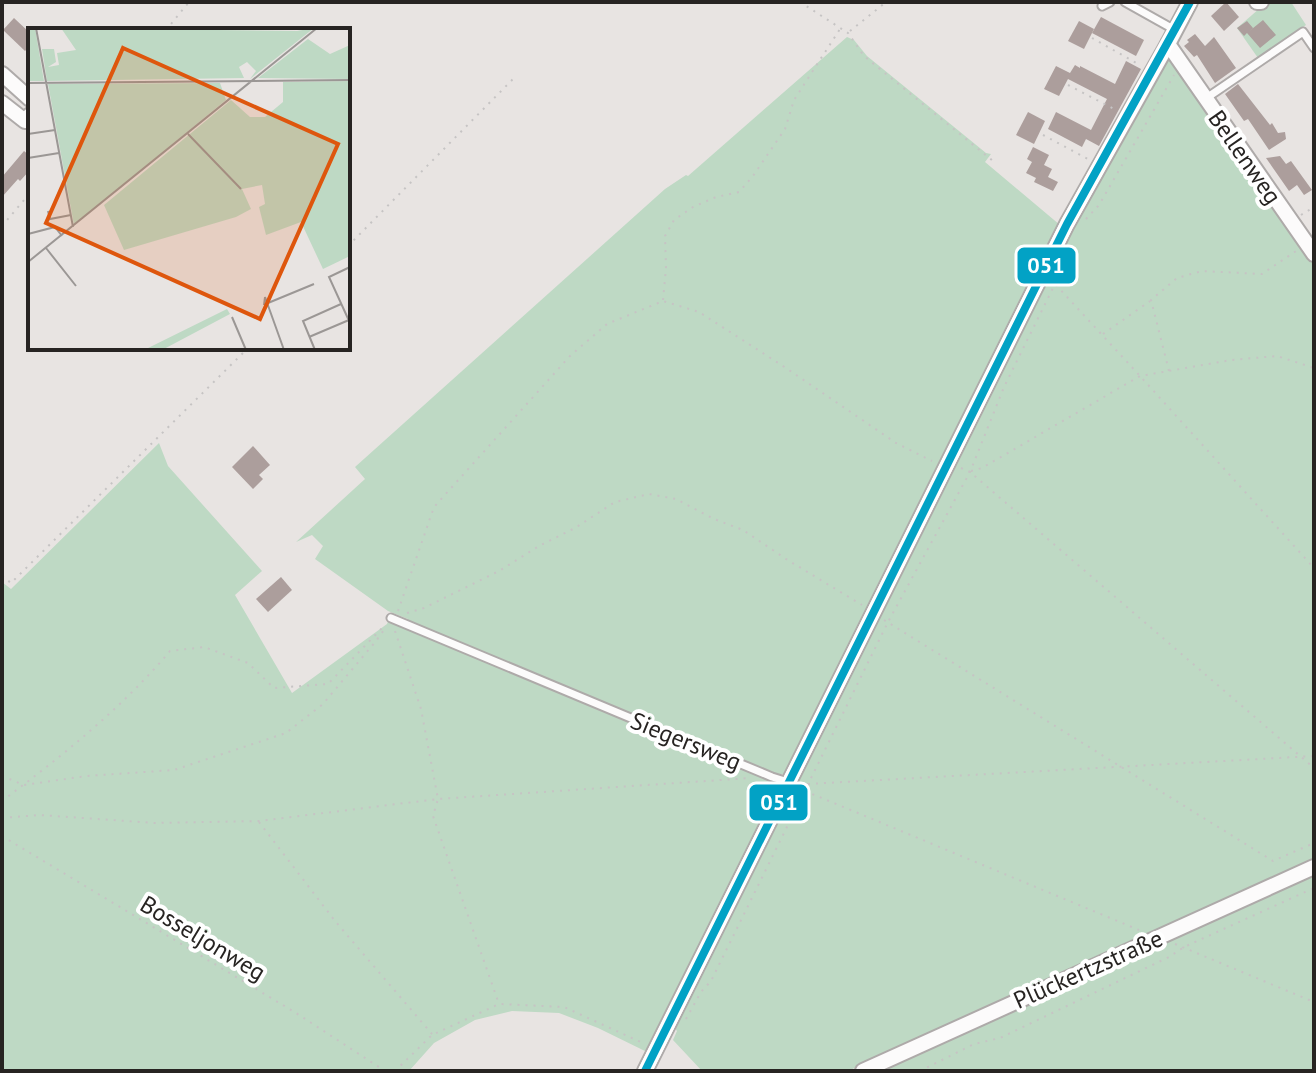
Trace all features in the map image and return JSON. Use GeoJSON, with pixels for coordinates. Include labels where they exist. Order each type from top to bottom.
{"type":"FeatureCollection","features":[{"type":"Feature","properties":{"kind":"street"},"geometry":{"type":"LineString","coordinates":[[645,1071],[1067,224],[1190,2]]}},
{"type":"Feature","properties":{"kind":"street","name":"Bellenweg"},"geometry":{"type":"LineString","coordinates":[[1168,44],[1310,249]]}},
{"type":"Feature","properties":{"kind":"street"},"geometry":{"type":"LineString","coordinates":[[5,82],[28,98]]}},
{"type":"Feature","properties":{"kind":"street"},"geometry":{"type":"LineString","coordinates":[[2,103],[25,121],[28,117]]}},
{"type":"Feature","properties":{"kind":"street","name":"Plückertzstraße"},"geometry":{"type":"LineString","coordinates":[[863,1071],[1314,867]]}},
{"type":"Feature","properties":{"kind":"lane"},"geometry":{"type":"LineString","coordinates":[[1102,6],[1110,2]]}},
{"type":"Feature","properties":{"kind":"lane"},"geometry":{"type":"LineString","coordinates":[[1125,2],[1175,30]]}},
{"type":"Feature","properties":{"kind":"lane","name":"Bellenweg"},"geometry":{"type":"LineString","coordinates":[[1205,99],[1303,32],[1314,48]]}},
{"type":"Feature","properties":{"kind":"lane","name":"Siegersweg"},"geometry":{"type":"LineString","coordinates":[[391,618],[788,782]]}},
{"type":"Feature","properties":{"kind":"path"},"geometry":{"type":"LineString","coordinates":[[168,28],[189,2]]}},
{"type":"Feature","properties":{"kind":"path"},"geometry":{"type":"LineString","coordinates":[[800,2],[848,33],[864,56],[993,161]]}},
{"type":"Feature","properties":{"kind":"path"},"geometry":{"type":"LineString","coordinates":[[848,33],[886,2]]}},
{"type":"Feature","properties":{"kind":"path"},"geometry":{"type":"LineString","coordinates":[[663,301],[665,236],[674,220],[716,197],[739,192],[753,176],[785,129],[794,100],[840,29]]}},
{"type":"Feature","properties":{"kind":"path"},"geometry":{"type":"LineString","coordinates":[[1092,38],[1151,72]]}},
{"type":"Feature","properties":{"kind":"path"},"geometry":{"type":"LineString","coordinates":[[1081,225],[1099,205],[1181,63]]}},
{"type":"Feature","properties":{"kind":"path"},"geometry":{"type":"LineString","coordinates":[[350,244],[515,77]]}},
{"type":"Feature","properties":{"kind":"path"},"geometry":{"type":"LineString","coordinates":[[1068,85],[1127,117]]}},
{"type":"Feature","properties":{"kind":"path"},"geometry":{"type":"LineString","coordinates":[[1043,135],[1100,165]]}},
{"type":"Feature","properties":{"kind":"path"},"geometry":{"type":"LineString","coordinates":[[2,226],[28,195]]}},
{"type":"Feature","properties":{"kind":"path"},"geometry":{"type":"LineString","coordinates":[[669,1024],[688,1018],[701,992],[711,981],[888,622],[970,472],[1004,387],[1070,249]]}},
{"type":"Feature","properties":{"kind":"path"},"geometry":{"type":"LineString","coordinates":[[1102,335],[1177,278],[1202,271],[1262,274],[1310,249]]}},
{"type":"Feature","properties":{"kind":"path"},"geometry":{"type":"LineString","coordinates":[[1055,284],[1314,568]]}},
{"type":"Feature","properties":{"kind":"path"},"geometry":{"type":"LineString","coordinates":[[1151,300],[1169,371]]}},
{"type":"Feature","properties":{"kind":"path"},"geometry":{"type":"LineString","coordinates":[[2,801],[82,738],[146,679],[170,651],[204,647],[248,663],[274,688],[328,684],[398,612],[434,507],[570,356],[607,324],[663,301],[699,312],[896,443],[946,466]]}},
{"type":"Feature","properties":{"kind":"path"},"geometry":{"type":"LineString","coordinates":[[2,576],[11,583],[246,350]]}},
{"type":"Feature","properties":{"kind":"path"},"geometry":{"type":"LineString","coordinates":[[970,472],[982,468],[1140,376],[1231,360],[1277,356],[1314,368]]}},
{"type":"Feature","properties":{"kind":"path"},"geometry":{"type":"LineString","coordinates":[[970,472],[1314,768]]}},
{"type":"Feature","properties":{"kind":"path"},"geometry":{"type":"LineString","coordinates":[[2,776],[24,785],[86,776],[174,770],[286,733],[323,704],[376,641],[391,618]]}},
{"type":"Feature","properties":{"kind":"path"},"geometry":{"type":"LineString","coordinates":[[391,618],[421,709],[438,799],[433,816],[499,1004]]}},
{"type":"Feature","properties":{"kind":"path"},"geometry":{"type":"LineString","coordinates":[[808,784],[1314,756]]}},
{"type":"Feature","properties":{"kind":"path"},"geometry":{"type":"LineString","coordinates":[[2,818],[40,815],[155,823],[259,821],[438,799],[772,777]]}},
{"type":"Feature","properties":{"kind":"path"},"geometry":{"type":"LineString","coordinates":[[788,782],[1157,937]]}},
{"type":"Feature","properties":{"kind":"path"},"geometry":{"type":"LineString","coordinates":[[259,821],[335,921],[432,1035]]}},
{"type":"Feature","properties":{"kind":"path","name":"Bosseljonweg"},"geometry":{"type":"LineString","coordinates":[[2,836],[296,1013],[385,1071]]}},
{"type":"Feature","properties":{"kind":"path"},"geometry":{"type":"LineString","coordinates":[[920,1071],[974,1044],[1000,1038],[1184,947],[1314,888]]}},
{"type":"Feature","properties":{"kind":"path"},"geometry":{"type":"LineString","coordinates":[[1184,947],[1314,1002]]}},
{"type":"Feature","properties":{"kind":"path"},"geometry":{"type":"LineString","coordinates":[[395,1071],[432,1035],[499,1004],[564,1007],[656,1049]]}},
{"type":"Feature","properties":{"kind":"green space"},"geometry":{"type":"Polygon","coordinates":[[[1267,2],[1291,2],[1306,25],[1258,58],[1237,28],[1267,2]]]}},
{"type":"Feature","properties":{"kind":"green space"},"geometry":{"type":"Polygon","coordinates":[[[847,37],[991,154],[985,162],[1060,225],[787,774],[773,774],[408,622],[408,619],[388,611],[315,559],[323,546],[312,535],[296,542],[365,479],[355,467],[665,189],[688,176],[847,37]]]}},
{"type":"Feature","properties":{"kind":"green space"},"geometry":{"type":"Polygon","coordinates":[[[1169,57],[1314,264],[1314,860],[848,1071],[702,1071],[673,1040],[677,1031],[673,1026],[1069,233],[1169,57]]]}},
{"type":"Feature","properties":{"kind":"green space"},"geometry":{"type":"Polygon","coordinates":[[[159,443],[168,466],[262,571],[235,595],[292,693],[387,624],[389,619],[782,784],[649,1053],[559,1013],[512,1011],[475,1020],[434,1043],[409,1071],[2,1071],[2,582],[11,589],[159,443]]]}},
{"type":"Feature","properties":{"kind":"green space"},"geometry":{"type":"Polygon","coordinates":[[[1314,872],[1314,1071],[875,1071],[1314,872]]]}},
{"type":"Feature","properties":{"kind":"building"},"geometry":{"type":"Polygon","coordinates":[[[1226,2],[1239,17],[1224,31],[1211,16],[1226,2]]]}},
{"type":"Feature","properties":{"kind":"building"},"geometry":{"type":"Polygon","coordinates":[[[1101,17],[1144,40],[1136,56],[1092,33],[1101,17]]]}},
{"type":"Feature","properties":{"kind":"building"},"geometry":{"type":"Polygon","coordinates":[[[14,18],[28,31],[28,48],[25,51],[3,30],[14,18]]]}},
{"type":"Feature","properties":{"kind":"building"},"geometry":{"type":"Polygon","coordinates":[[[1263,20],[1276,35],[1260,48],[1247,33],[1263,20]]]}},
{"type":"Feature","properties":{"kind":"building"},"geometry":{"type":"Polygon","coordinates":[[[1079,21],[1094,29],[1084,49],[1068,41],[1079,21]]]}},
{"type":"Feature","properties":{"kind":"building"},"geometry":{"type":"Polygon","coordinates":[[[1247,21],[1253,28],[1244,36],[1237,28],[1247,21]]]}},
{"type":"Feature","properties":{"kind":"building"},"geometry":{"type":"Polygon","coordinates":[[[1195,34],[1205,46],[1214,37],[1236,68],[1215,83],[1197,55],[1194,57],[1184,46],[1195,34]]]}},
{"type":"Feature","properties":{"kind":"building"},"geometry":{"type":"Polygon","coordinates":[[[1126,61],[1141,69],[1099,146],[1086,139],[1082,147],[1048,129],[1056,112],[1091,130],[1107,99],[1068,79],[1059,96],[1044,89],[1056,66],[1070,73],[1075,65],[1080,66],[1115,84],[1126,61]]]}},
{"type":"Feature","properties":{"kind":"building"},"geometry":{"type":"Polygon","coordinates":[[[1238,84],[1270,125],[1272,123],[1278,133],[1285,132],[1286,139],[1269,150],[1248,119],[1244,121],[1225,94],[1238,84]]]}},
{"type":"Feature","properties":{"kind":"building"},"geometry":{"type":"Polygon","coordinates":[[[1028,112],[1045,121],[1034,144],[1016,135],[1028,112]]]}},
{"type":"Feature","properties":{"kind":"building"},"geometry":{"type":"Polygon","coordinates":[[[1033,147],[1049,155],[1044,165],[1052,169],[1048,177],[1058,182],[1053,191],[1034,182],[1036,178],[1026,173],[1032,162],[1027,159],[1033,147]]]}},
{"type":"Feature","properties":{"kind":"building"},"geometry":{"type":"Polygon","coordinates":[[[24,151],[28,154],[28,172],[2,197],[2,177],[24,151]]]}},
{"type":"Feature","properties":{"kind":"building"},"geometry":{"type":"Polygon","coordinates":[[[1280,156],[1286,164],[1291,161],[1312,190],[1304,195],[1297,185],[1289,191],[1266,158],[1280,156]]]}},
{"type":"Feature","properties":{"kind":"building"},"geometry":{"type":"Polygon","coordinates":[[[253,446],[270,465],[259,475],[263,479],[253,489],[232,467],[253,446]]]}},
{"type":"Feature","properties":{"kind":"building"},"geometry":{"type":"Polygon","coordinates":[[[281,577],[292,590],[268,612],[256,599],[281,577]]]}},
{"type":"Feature","properties":{"kind":"transit line","name":"051"},"geometry":{"type":"LineString","coordinates":[[645,1071],[1067,224],[1190,2]]}}]}
